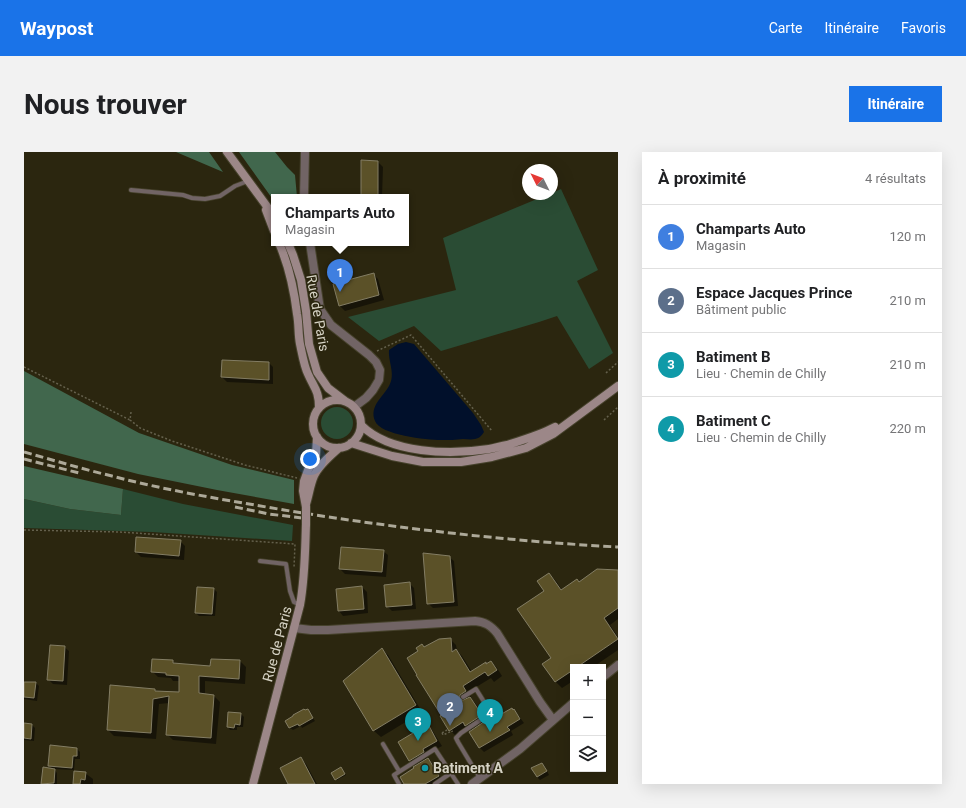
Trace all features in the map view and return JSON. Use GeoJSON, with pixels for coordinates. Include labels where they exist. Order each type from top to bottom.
{"type":"FeatureCollection","features":[{"type":"Feature","properties":{"kind":"street"},"geometry":{"type":"LineString","coordinates":[[227,152],[271,212]]}},
{"type":"Feature","properties":{"kind":"street"},"geometry":{"type":"LineString","coordinates":[[304,194],[305,152]]}},
{"type":"Feature","properties":{"kind":"street"},"geometry":{"type":"LineString","coordinates":[[260,196],[271,224]]}},
{"type":"Feature","properties":{"kind":"street","name":"Rue de Paris"},"geometry":{"type":"LineString","coordinates":[[280,246],[293,285],[300,344],[307,373],[317,391],[319,408]]}},
{"type":"Feature","properties":{"kind":"street","name":"Rue de Paris"},"geometry":{"type":"LineString","coordinates":[[289,246],[301,280],[306,310],[309,344],[317,372],[328,388],[345,401]]}},
{"type":"Feature","properties":{"kind":"street"},"geometry":{"type":"LineString","coordinates":[[310,246],[320,308],[331,325],[369,355],[376,362],[380,370],[379,380],[373,390],[366,398],[354,407]]}},
{"type":"Feature","properties":{"kind":"street"},"geometry":{"type":"LineString","coordinates":[[351,443],[392,456],[423,462],[461,462],[492,457],[526,448],[553,434],[618,386]]}},
{"type":"Feature","properties":{"kind":"street"},"geometry":{"type":"LineString","coordinates":[[338,400],[345,401],[354,407],[359,416],[361,425],[358,435],[351,443],[345,446],[339,448],[330,447],[317,437],[313,426],[315,414],[325,403],[338,400]]}},
{"type":"Feature","properties":{"kind":"street"},"geometry":{"type":"LineString","coordinates":[[361,425],[368,432],[396,446],[425,451],[458,452],[489,449],[522,441],[549,431],[582,413]]}},
{"type":"Feature","properties":{"kind":"street","name":"Rue de Paris"},"geometry":{"type":"LineString","coordinates":[[253,784],[300,605],[305,568],[306,507],[303,491],[304,481],[316,454],[317,437]]}},
{"type":"Feature","properties":{"kind":"street","name":"Rue de Paris"},"geometry":{"type":"LineString","coordinates":[[306,507],[314,477],[318,470],[339,448]]}},
{"type":"Feature","properties":{"kind":"street"},"geometry":{"type":"LineString","coordinates":[[294,628],[328,630],[468,621],[481,621],[487,623],[497,633],[553,720]]}},
{"type":"Feature","properties":{"kind":"street"},"geometry":{"type":"LineString","coordinates":[[606,675],[618,665]]}},
{"type":"Feature","properties":{"kind":"street"},"geometry":{"type":"LineString","coordinates":[[472,784],[520,749],[570,706]]}},
{"type":"Feature","properties":{"kind":"lane"},"geometry":{"type":"LineString","coordinates":[[131,190],[183,195],[192,198],[205,198],[220,196],[235,186],[248,180]]}},
{"type":"Feature","properties":{"kind":"lane"},"geometry":{"type":"LineString","coordinates":[[260,561],[286,564],[290,591],[294,602],[300,605]]}},
{"type":"Feature","properties":{"kind":"lane"},"geometry":{"type":"LineString","coordinates":[[463,697],[476,689],[491,713],[460,733],[456,738],[480,778]]}},
{"type":"Feature","properties":{"kind":"lane"},"geometry":{"type":"LineString","coordinates":[[383,744],[399,771]]}},
{"type":"Feature","properties":{"kind":"lane"},"geometry":{"type":"LineString","coordinates":[[399,784],[394,775],[434,749],[458,784]]}},
{"type":"Feature","properties":{"kind":"lane"},"geometry":{"type":"LineString","coordinates":[[435,784],[451,774]]}},
{"type":"Feature","properties":{"kind":"path"},"geometry":{"type":"LineString","coordinates":[[369,355],[411,335],[492,431]]}},
{"type":"Feature","properties":{"kind":"path"},"geometry":{"type":"LineString","coordinates":[[606,373],[618,362]]}},
{"type":"Feature","properties":{"kind":"path"},"geometry":{"type":"LineString","coordinates":[[24,367],[130,420],[140,428],[245,465],[297,478]]}},
{"type":"Feature","properties":{"kind":"path"},"geometry":{"type":"LineString","coordinates":[[604,420],[618,406]]}},
{"type":"Feature","properties":{"kind":"path"},"geometry":{"type":"LineString","coordinates":[[130,420],[131,412]]}},
{"type":"Feature","properties":{"kind":"path"},"geometry":{"type":"LineString","coordinates":[[24,530],[120,532],[295,544],[294,572]]}},
{"type":"Feature","properties":{"kind":"path"},"geometry":{"type":"LineString","coordinates":[[447,730],[442,733],[443,735],[448,733]]}},
{"type":"Feature","properties":{"kind":"green space"},"geometry":{"type":"Polygon","coordinates":[[[176,152],[209,152],[223,172],[176,152]]]}},
{"type":"Feature","properties":{"kind":"green space"},"geometry":{"type":"Polygon","coordinates":[[[239,152],[275,152],[295,175],[297,194],[271,194],[271,197],[239,152]]]}},
{"type":"Feature","properties":{"kind":"green space"},"geometry":{"type":"Polygon","coordinates":[[[561,189],[598,270],[577,281],[613,353],[589,369],[557,316],[441,351],[414,326],[379,341],[348,317],[456,290],[443,238],[535,200],[558,200],[558,190],[561,189]]]}},
{"type":"Feature","properties":{"kind":"green space"},"geometry":{"type":"Polygon","coordinates":[[[24,371],[139,433],[232,465],[294,480],[294,504],[138,474],[24,444],[24,371]]]}},
{"type":"Feature","properties":{"kind":"green space"},"geometry":{"type":"Polygon","coordinates":[[[337,407],[346,410],[350,414],[353,423],[350,432],[346,436],[337,439],[328,436],[324,432],[321,423],[324,414],[328,410],[337,407]]]}},
{"type":"Feature","properties":{"kind":"green space"},"geometry":{"type":"Polygon","coordinates":[[[24,466],[123,489],[121,515],[70,509],[24,499],[24,466]]]}},
{"type":"Feature","properties":{"kind":"green space"},"geometry":{"type":"Polygon","coordinates":[[[123,489],[183,504],[293,525],[292,541],[152,532],[24,528],[24,499],[70,509],[121,515],[123,489]]]}},
{"type":"Feature","properties":{"kind":"water"},"geometry":{"type":"Polygon","coordinates":[[[406,342],[414,344],[473,413],[484,432],[480,437],[477,439],[441,440],[405,436],[385,430],[375,421],[375,406],[389,386],[392,377],[389,350],[398,344],[406,342]]]}},
{"type":"Feature","properties":{"kind":"building"},"geometry":{"type":"Polygon","coordinates":[[[361,160],[378,161],[378,194],[361,194],[361,160]]]}},
{"type":"Feature","properties":{"kind":"building"},"geometry":{"type":"Polygon","coordinates":[[[374,273],[379,295],[339,306],[333,284],[374,273]]]}},
{"type":"Feature","properties":{"kind":"building"},"geometry":{"type":"Polygon","coordinates":[[[222,360],[269,362],[269,380],[221,377],[222,360]]]}},
{"type":"Feature","properties":{"kind":"building"},"geometry":{"type":"Polygon","coordinates":[[[136,537],[181,540],[179,556],[135,552],[136,537]]]}},
{"type":"Feature","properties":{"kind":"building"},"geometry":{"type":"Polygon","coordinates":[[[341,547],[384,550],[382,572],[339,569],[341,547]]]}},
{"type":"Feature","properties":{"kind":"building"},"geometry":{"type":"Polygon","coordinates":[[[423,553],[450,556],[454,602],[427,604],[423,553]]]}},
{"type":"Feature","properties":{"kind":"building"},"geometry":{"type":"Polygon","coordinates":[[[597,569],[618,570],[618,608],[604,618],[618,639],[581,664],[570,664],[570,672],[555,682],[542,664],[551,658],[517,609],[544,591],[537,581],[549,573],[561,590],[577,579],[579,582],[597,569]]]}},
{"type":"Feature","properties":{"kind":"building"},"geometry":{"type":"Polygon","coordinates":[[[410,582],[412,605],[386,607],[384,585],[410,582]]]}},
{"type":"Feature","properties":{"kind":"building"},"geometry":{"type":"Polygon","coordinates":[[[362,586],[364,609],[338,611],[336,589],[362,586]]]}},
{"type":"Feature","properties":{"kind":"building"},"geometry":{"type":"Polygon","coordinates":[[[197,587],[214,588],[212,614],[195,613],[197,587]]]}},
{"type":"Feature","properties":{"kind":"building"},"geometry":{"type":"Polygon","coordinates":[[[451,638],[452,652],[456,649],[470,672],[486,662],[486,664],[491,661],[497,670],[488,676],[485,672],[463,686],[466,691],[460,695],[460,699],[463,700],[470,697],[482,715],[465,726],[463,722],[449,731],[407,658],[418,651],[416,648],[422,644],[424,647],[439,639],[451,638]]]}},
{"type":"Feature","properties":{"kind":"building"},"geometry":{"type":"Polygon","coordinates":[[[50,645],[65,646],[63,681],[47,680],[50,645]]]}},
{"type":"Feature","properties":{"kind":"building"},"geometry":{"type":"Polygon","coordinates":[[[382,648],[416,705],[373,731],[343,681],[382,648]]]}},
{"type":"Feature","properties":{"kind":"building"},"geometry":{"type":"Polygon","coordinates":[[[152,659],[173,660],[173,663],[210,666],[211,659],[240,660],[239,679],[199,676],[199,693],[214,695],[211,738],[166,735],[169,696],[153,699],[151,733],[107,730],[110,685],[155,689],[155,691],[179,692],[179,676],[151,672],[152,659]]]}},
{"type":"Feature","properties":{"kind":"building"},"geometry":{"type":"Polygon","coordinates":[[[24,682],[36,682],[34,698],[24,697],[24,682]]]}},
{"type":"Feature","properties":{"kind":"building"},"geometry":{"type":"Polygon","coordinates":[[[512,708],[520,719],[507,727],[510,730],[479,748],[469,732],[485,721],[486,723],[512,708]]]}},
{"type":"Feature","properties":{"kind":"building"},"geometry":{"type":"Polygon","coordinates":[[[304,709],[308,709],[313,718],[299,726],[298,724],[289,728],[285,721],[304,709]]]}},
{"type":"Feature","properties":{"kind":"building"},"geometry":{"type":"Polygon","coordinates":[[[228,712],[241,713],[240,725],[235,724],[234,728],[227,727],[228,712]]]}},
{"type":"Feature","properties":{"kind":"building"},"geometry":{"type":"Polygon","coordinates":[[[24,723],[32,724],[31,739],[24,738],[24,723]]]}},
{"type":"Feature","properties":{"kind":"building"},"geometry":{"type":"Polygon","coordinates":[[[428,724],[437,741],[423,749],[424,752],[409,761],[398,742],[428,724]]]}},
{"type":"Feature","properties":{"kind":"building"},"geometry":{"type":"Polygon","coordinates":[[[50,745],[77,748],[77,756],[73,756],[72,768],[48,766],[50,745]]]}},
{"type":"Feature","properties":{"kind":"building"},"geometry":{"type":"Polygon","coordinates":[[[301,757],[315,784],[288,784],[280,768],[301,757]]]}},
{"type":"Feature","properties":{"kind":"building","name":"Batiment A"},"geometry":{"type":"Polygon","coordinates":[[[428,758],[439,776],[425,784],[404,784],[400,777],[428,758]]]}},
{"type":"Feature","properties":{"kind":"building"},"geometry":{"type":"Polygon","coordinates":[[[542,763],[547,771],[537,777],[531,768],[542,763]]]}},
{"type":"Feature","properties":{"kind":"building"},"geometry":{"type":"Polygon","coordinates":[[[43,767],[55,769],[54,783],[41,784],[43,767]]]}},
{"type":"Feature","properties":{"kind":"building"},"geometry":{"type":"Polygon","coordinates":[[[341,767],[345,774],[335,780],[331,773],[341,767]]]}},
{"type":"Feature","properties":{"kind":"building"},"geometry":{"type":"Polygon","coordinates":[[[74,771],[86,772],[85,780],[81,779],[80,784],[73,784],[74,771]]]}},
{"type":"Feature","properties":{"kind":"railway"},"geometry":{"type":"LineString","coordinates":[[24,452],[154,486],[284,510],[367,523],[451,533],[618,547]]}},
{"type":"Feature","properties":{"kind":"railway"},"geometry":{"type":"LineString","coordinates":[[24,459],[79,473]]}},
{"type":"Feature","properties":{"kind":"railway"},"geometry":{"type":"LineString","coordinates":[[235,507],[269,514],[302,518]]}},
{"type":"Feature","properties":{"kind":"place","name":"Champarts Auto"},"geometry":{"type":"Point","coordinates":[340,292]}},
{"type":"Feature","properties":{"kind":"place","name":"Espace Jacques Prince"},"geometry":{"type":"Point","coordinates":[450,726]}},
{"type":"Feature","properties":{"kind":"place","name":"Batiment C"},"geometry":{"type":"Point","coordinates":[490,732]}},
{"type":"Feature","properties":{"kind":"place","name":"Batiment B"},"geometry":{"type":"Point","coordinates":[418,741]}},
{"type":"Feature","properties":{"kind":"place","name":"Batiment A"},"geometry":{"type":"Point","coordinates":[425,768]}}]}
